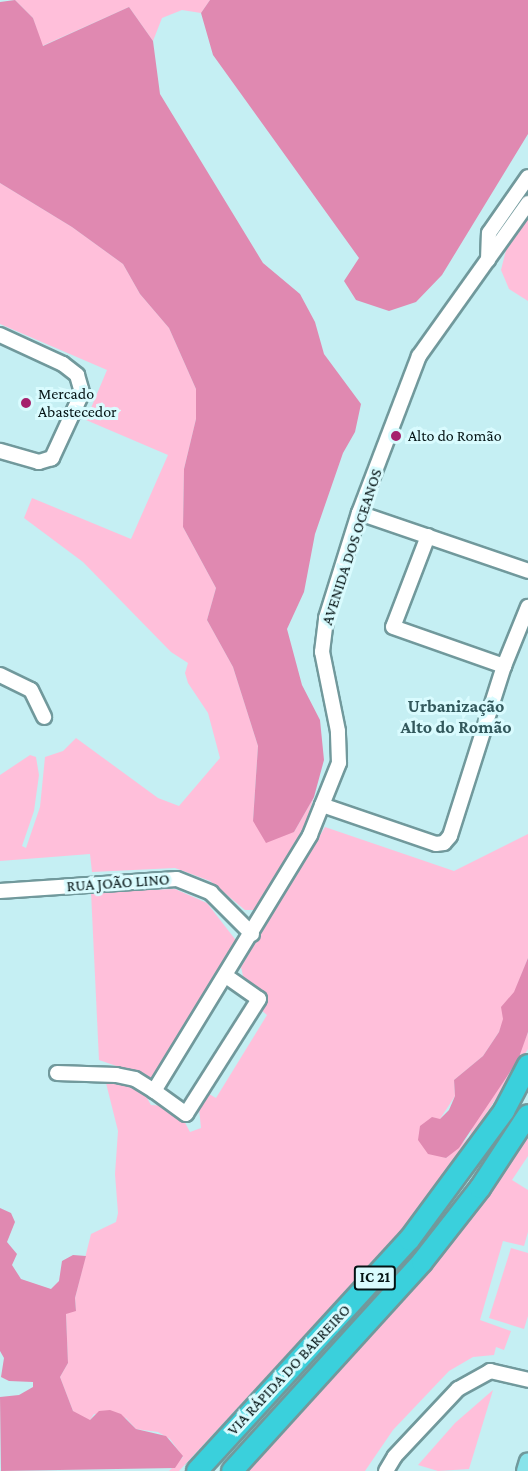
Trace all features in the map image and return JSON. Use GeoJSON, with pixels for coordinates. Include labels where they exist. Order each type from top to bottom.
{"type":"FeatureCollection","features":[{"type":"Feature","properties":{"kind":"highway","name":"VIA RÁPIDA DO BARREIRO"},"geometry":{"type":"LineString","coordinates":[[197,1471],[409,1240],[504,1111],[528,1065]]}},
{"type":"Feature","properties":{"kind":"highway","name":"VIA RÁPIDA DO BARREIRO"},"geometry":{"type":"LineString","coordinates":[[232,1471],[422,1262],[480,1188],[528,1115]]}},
{"type":"Feature","properties":{"kind":"main road"},"geometry":{"type":"LineString","coordinates":[[525,1471],[528,1461]]}},
{"type":"Feature","properties":{"kind":"street"},"geometry":{"type":"LineString","coordinates":[[488,260],[489,233],[528,177]]}},
{"type":"Feature","properties":{"kind":"street","name":"AVENIDA DOS OCEANOS"},"geometry":{"type":"LineString","coordinates":[[154,1091],[252,934],[310,835],[339,763],[338,731],[322,652],[326,618],[359,513],[419,356],[528,203]]}},
{"type":"Feature","properties":{"kind":"street"},"geometry":{"type":"LineString","coordinates":[[0,335],[63,364],[77,375],[82,393],[52,458],[39,462],[0,451]]}},
{"type":"Feature","properties":{"kind":"street"},"geometry":{"type":"LineString","coordinates":[[359,513],[528,570]]}},
{"type":"Feature","properties":{"kind":"street"},"geometry":{"type":"LineString","coordinates":[[428,536],[393,627],[504,666]]}},
{"type":"Feature","properties":{"kind":"street"},"geometry":{"type":"LineString","coordinates":[[322,805],[436,844],[444,843],[452,830],[504,666],[528,607]]}},
{"type":"Feature","properties":{"kind":"street"},"geometry":{"type":"LineString","coordinates":[[0,675],[31,690],[44,717]]}},
{"type":"Feature","properties":{"kind":"street","name":"RUA JOÃO LINO"},"geometry":{"type":"LineString","coordinates":[[0,891],[177,879],[211,893],[252,934]]}},
{"type":"Feature","properties":{"kind":"street"},"geometry":{"type":"LineString","coordinates":[[57,1073],[116,1075],[135,1079],[186,1114],[259,999],[226,976]]}},
{"type":"Feature","properties":{"kind":"street"},"geometry":{"type":"LineString","coordinates":[[386,1471],[395,1456],[458,1389],[490,1371],[528,1380]]}},
{"type":"Feature","properties":{"kind":"shaded area"},"geometry":{"type":"Polygon","coordinates":[[[15,0],[210,0],[201,13],[182,10],[162,18],[153,41],[129,7],[42,46],[33,18],[15,0]]]}},
{"type":"Feature","properties":{"kind":"shaded area"},"geometry":{"type":"Polygon","coordinates":[[[15,0],[33,18],[43,46],[129,7],[153,41],[160,94],[263,263],[300,294],[315,322],[324,354],[361,404],[355,432],[343,453],[315,534],[304,592],[287,629],[302,685],[320,720],[324,760],[314,797],[294,832],[266,843],[253,821],[258,746],[233,667],[207,620],[216,588],[183,527],[184,469],[196,419],[196,389],[169,328],[140,294],[123,264],[72,227],[0,183],[0,2],[15,0]]]}},
{"type":"Feature","properties":{"kind":"shaded area"},"geometry":{"type":"Polygon","coordinates":[[[210,0],[528,0],[528,134],[442,275],[416,302],[389,311],[356,300],[344,281],[359,258],[213,55],[201,13],[210,0]]]}},
{"type":"Feature","properties":{"kind":"shaded area"},"geometry":{"type":"Polygon","coordinates":[[[0,183],[72,227],[123,264],[140,294],[169,328],[196,389],[196,419],[184,469],[183,527],[216,588],[207,620],[233,667],[258,746],[253,821],[294,832],[314,797],[305,825],[256,910],[245,910],[210,881],[175,868],[92,872],[90,854],[0,861],[0,775],[30,755],[36,757],[39,775],[34,811],[22,846],[26,848],[40,807],[45,757],[63,751],[76,738],[158,798],[179,806],[220,758],[208,713],[188,683],[185,673],[188,663],[171,652],[83,562],[24,518],[32,498],[131,539],[168,455],[86,420],[107,370],[0,324],[0,183]]]}},
{"type":"Feature","properties":{"kind":"shaded area"},"geometry":{"type":"Polygon","coordinates":[[[528,218],[528,301],[509,289],[501,270],[506,250],[528,218]]]}},
{"type":"Feature","properties":{"kind":"shaded area"},"geometry":{"type":"Polygon","coordinates":[[[325,827],[454,871],[528,834],[528,958],[499,1032],[483,1056],[454,1080],[455,1096],[440,1119],[433,1153],[446,1158],[469,1137],[478,1114],[514,1067],[528,1032],[528,1049],[446,1176],[409,1223],[179,1471],[169,1471],[183,1457],[170,1439],[158,1432],[136,1429],[126,1418],[94,1414],[90,1420],[83,1420],[73,1411],[60,1377],[68,1363],[66,1313],[76,1310],[75,1298],[91,1234],[116,1222],[118,1213],[115,1174],[118,1131],[106,1083],[124,1081],[144,1093],[151,1105],[165,1106],[182,1117],[190,1132],[201,1128],[199,1108],[209,1094],[216,1098],[267,1015],[260,1009],[260,990],[243,976],[241,967],[325,827]]]}},
{"type":"Feature","properties":{"kind":"shaded area"},"geometry":{"type":"Polygon","coordinates":[[[175,889],[207,903],[238,943],[154,1079],[99,1060],[91,892],[175,889]]]}},
{"type":"Feature","properties":{"kind":"shaded area"},"geometry":{"type":"Polygon","coordinates":[[[528,958],[528,1032],[518,1060],[459,1148],[446,1158],[428,1154],[418,1140],[420,1126],[432,1117],[440,1119],[449,1110],[455,1096],[454,1080],[483,1056],[499,1032],[503,1019],[501,1007],[514,992],[528,958]]]}},
{"type":"Feature","properties":{"kind":"shaded area"},"geometry":{"type":"Polygon","coordinates":[[[528,1135],[528,1156],[512,1180],[528,1190],[528,1232],[524,1246],[503,1241],[480,1320],[511,1331],[504,1350],[496,1347],[494,1355],[473,1357],[449,1371],[393,1430],[365,1471],[241,1471],[445,1248],[528,1135]]]}},
{"type":"Feature","properties":{"kind":"shaded area"},"geometry":{"type":"Polygon","coordinates":[[[0,1208],[11,1213],[15,1222],[7,1242],[17,1254],[12,1265],[21,1279],[51,1289],[59,1281],[62,1261],[73,1255],[86,1256],[75,1298],[76,1311],[66,1314],[68,1363],[60,1377],[73,1411],[90,1420],[99,1411],[110,1410],[121,1414],[136,1429],[166,1436],[183,1456],[175,1468],[1,1471],[0,1397],[19,1395],[33,1387],[33,1382],[9,1381],[1,1377],[4,1358],[0,1351],[0,1208]]]}},
{"type":"Feature","properties":{"kind":"shaded area"},"geometry":{"type":"Polygon","coordinates":[[[511,1248],[528,1253],[528,1316],[524,1329],[489,1318],[511,1248]]]}},
{"type":"Feature","properties":{"kind":"shaded area"},"geometry":{"type":"Polygon","coordinates":[[[493,1390],[469,1469],[438,1471],[418,1465],[455,1423],[493,1390]]]}},
{"type":"Feature","properties":{"kind":"place","name":"Mercado Abastecedor"},"geometry":{"type":"Point","coordinates":[26,403]}},
{"type":"Feature","properties":{"kind":"place","name":"Alto do Romão"},"geometry":{"type":"Point","coordinates":[396,436]}},
{"type":"Feature","properties":{"kind":"district","name":"Urbanização Alto do Romão"},"geometry":{"type":"Point","coordinates":[456,717]}}]}
